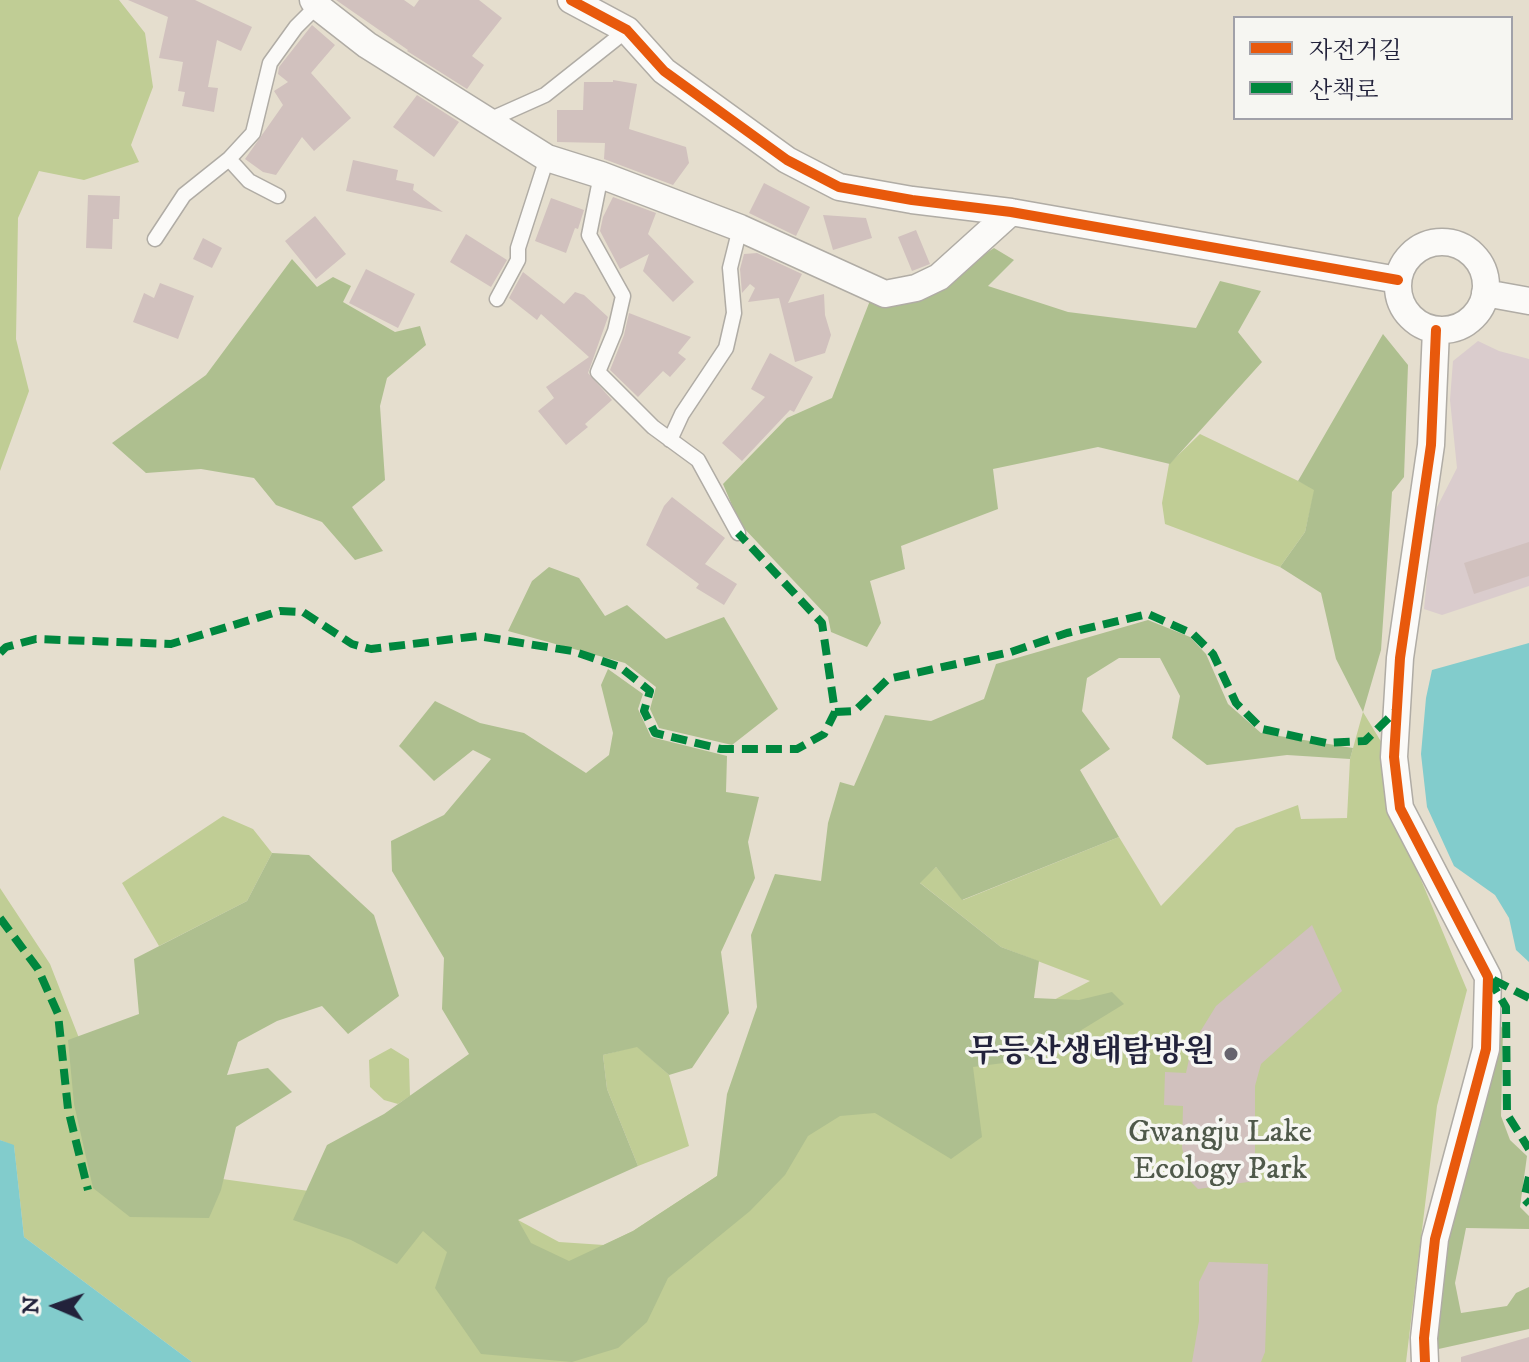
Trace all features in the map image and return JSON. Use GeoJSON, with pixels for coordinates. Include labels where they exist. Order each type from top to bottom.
{"type":"FeatureCollection","features":[{"type":"Feature","properties":{"kind":"street"},"geometry":{"type":"LineString","coordinates":[[571,0],[627,30],[664,71],[787,160],[839,187],[1011,212],[1398,280]]}},
{"type":"Feature","properties":{"kind":"street"},"geometry":{"type":"LineString","coordinates":[[315,3],[367,45],[547,158],[601,175],[740,228],[885,294],[916,288],[939,277],[1011,212]]}},
{"type":"Feature","properties":{"kind":"street"},"geometry":{"type":"LineString","coordinates":[[1438,241],[1453,243],[1467,249],[1477,259],[1484,272],[1485,293],[1484,302],[1465,324],[1436,330],[1411,318],[1403,307],[1398,280],[1412,253],[1438,241]]}},
{"type":"Feature","properties":{"kind":"street"},"geometry":{"type":"LineString","coordinates":[[1485,293],[1529,301]]}},
{"type":"Feature","properties":{"kind":"street"},"geometry":{"type":"LineString","coordinates":[[1425,1362],[1424,1338],[1435,1239],[1486,1049],[1488,977],[1400,808],[1394,757],[1400,658],[1431,445],[1436,330]]}},
{"type":"Feature","properties":{"kind":"lane"},"geometry":{"type":"LineString","coordinates":[[155,239],[184,195],[229,159],[253,133],[270,63],[315,3]]}},
{"type":"Feature","properties":{"kind":"lane"},"geometry":{"type":"LineString","coordinates":[[489,120],[545,95],[627,30]]}},
{"type":"Feature","properties":{"kind":"lane"},"geometry":{"type":"LineString","coordinates":[[497,299],[518,260],[518,248],[547,158]]}},
{"type":"Feature","properties":{"kind":"lane"},"geometry":{"type":"LineString","coordinates":[[229,159],[249,181],[278,196]]}},
{"type":"Feature","properties":{"kind":"lane"},"geometry":{"type":"LineString","coordinates":[[601,175],[589,235],[623,296],[615,331],[598,372],[653,427],[698,460],[738,533]]}},
{"type":"Feature","properties":{"kind":"lane"},"geometry":{"type":"LineString","coordinates":[[670,440],[682,414],[726,348],[734,313],[730,268],[740,228]]}},
{"type":"Feature","properties":{"kind":"shaded area"},"geometry":{"type":"Polygon","coordinates":[[[1478,341],[1499,351],[1529,359],[1529,586],[1442,615],[1424,609],[1433,515],[1457,468],[1450,400],[1453,361],[1478,341]]]}},
{"type":"Feature","properties":{"kind":"green space"},"geometry":{"type":"Polygon","coordinates":[[[0,0],[119,0],[145,33],[153,87],[131,145],[139,162],[84,180],[39,171],[18,218],[16,339],[29,391],[0,471],[0,0]]]}},
{"type":"Feature","properties":{"kind":"green space"},"geometry":{"type":"Polygon","coordinates":[[[994,248],[1014,260],[988,286],[1068,312],[1196,328],[1220,281],[1261,291],[1238,332],[1262,362],[1170,464],[1098,447],[993,469],[998,509],[901,546],[905,569],[870,581],[881,623],[867,647],[831,632],[828,617],[740,524],[723,484],[787,418],[832,398],[871,298],[895,306],[930,290],[994,248]]]}},
{"type":"Feature","properties":{"kind":"green space"},"geometry":{"type":"Polygon","coordinates":[[[292,259],[317,287],[333,277],[351,286],[343,302],[395,332],[420,326],[426,345],[387,378],[380,406],[385,480],[352,507],[383,551],[355,560],[322,522],[276,505],[254,478],[201,469],[146,473],[112,443],[206,375],[292,259]]]}},
{"type":"Feature","properties":{"kind":"green space"},"geometry":{"type":"Polygon","coordinates":[[[1383,334],[1408,365],[1404,477],[1392,492],[1381,650],[1363,712],[1336,659],[1321,593],[1280,567],[1305,532],[1314,490],[1298,481],[1383,334]]]}},
{"type":"Feature","properties":{"kind":"green space"},"geometry":{"type":"Polygon","coordinates":[[[1200,434],[1315,489],[1305,532],[1280,567],[1165,524],[1162,503],[1169,464],[1200,434]]]}},
{"type":"Feature","properties":{"kind":"green space"},"geometry":{"type":"Polygon","coordinates":[[[549,567],[579,578],[605,616],[627,605],[666,639],[724,617],[778,709],[732,745],[659,728],[650,709],[656,687],[625,663],[508,631],[532,581],[549,567]]]}},
{"type":"Feature","properties":{"kind":"green space"},"geometry":{"type":"Polygon","coordinates":[[[1148,620],[1190,637],[1206,654],[1228,704],[1261,733],[1353,748],[1350,759],[1287,755],[1207,765],[1172,738],[1180,696],[1160,658],[1119,658],[1087,678],[1082,711],[1110,749],[1080,770],[1119,837],[962,900],[936,867],[920,883],[1001,947],[1039,961],[1034,998],[1079,1000],[1112,992],[1124,1004],[1034,1059],[973,1067],[982,1137],[951,1159],[875,1113],[840,1116],[808,1136],[785,1175],[750,1211],[668,1278],[647,1322],[618,1348],[572,1362],[481,1354],[435,1288],[447,1252],[423,1231],[397,1264],[351,1240],[293,1220],[327,1145],[384,1114],[469,1054],[442,1009],[444,958],[392,871],[391,841],[444,815],[491,759],[473,750],[434,781],[399,746],[435,701],[480,723],[524,733],[586,773],[609,755],[613,733],[601,685],[608,669],[643,694],[638,709],[651,737],[727,756],[726,792],[759,797],[748,842],[755,878],[721,952],[729,1013],[692,1068],[669,1075],[637,1047],[603,1055],[607,1089],[638,1166],[518,1220],[531,1243],[569,1261],[633,1231],[717,1176],[727,1094],[757,1007],[751,935],[775,874],[821,881],[828,823],[840,782],[854,786],[885,715],[931,721],[984,699],[996,664],[1148,620]]]}},
{"type":"Feature","properties":{"kind":"green space","name":"Gwangju Lake Ecology Park"},"geometry":{"type":"Polygon","coordinates":[[[1363,712],[1385,748],[1389,803],[1467,990],[1437,1106],[1406,1362],[192,1362],[24,1237],[14,1146],[0,1140],[0,888],[50,964],[97,1084],[179,1173],[518,1220],[559,1242],[604,1245],[633,1231],[717,1176],[1090,981],[1001,947],[919,882],[936,867],[963,900],[1119,837],[1161,906],[1236,828],[1298,805],[1301,819],[1347,818],[1350,759],[1363,712]]]}},
{"type":"Feature","properties":{"kind":"green space"},"geometry":{"type":"Polygon","coordinates":[[[223,816],[253,829],[272,853],[247,901],[159,946],[122,883],[223,816]]]}},
{"type":"Feature","properties":{"kind":"green space"},"geometry":{"type":"Polygon","coordinates":[[[272,853],[309,855],[374,915],[399,996],[348,1034],[322,1006],[277,1021],[238,1042],[227,1075],[268,1068],[292,1092],[236,1127],[221,1190],[209,1218],[130,1217],[93,1188],[74,1104],[68,1040],[139,1014],[134,959],[247,901],[272,853]]]}},
{"type":"Feature","properties":{"kind":"green space"},"geometry":{"type":"Polygon","coordinates":[[[1496,1019],[1503,1029],[1501,1116],[1510,1140],[1527,1156],[1520,1207],[1529,1216],[1529,1229],[1466,1228],[1455,1283],[1461,1313],[1507,1306],[1516,1293],[1529,1287],[1529,1329],[1434,1350],[1432,1311],[1496,1019]]]}},
{"type":"Feature","properties":{"kind":"green space"},"geometry":{"type":"Polygon","coordinates":[[[637,1046],[669,1075],[689,1146],[638,1166],[607,1089],[603,1055],[637,1046]]]}},
{"type":"Feature","properties":{"kind":"green space"},"geometry":{"type":"Polygon","coordinates":[[[391,1048],[409,1059],[410,1096],[398,1104],[384,1100],[370,1087],[369,1060],[391,1048]]]}},
{"type":"Feature","properties":{"kind":"water"},"geometry":{"type":"Polygon","coordinates":[[[1529,643],[1529,962],[1516,950],[1509,918],[1495,895],[1454,866],[1427,807],[1421,754],[1432,670],[1529,643]]]}},
{"type":"Feature","properties":{"kind":"water"},"geometry":{"type":"Polygon","coordinates":[[[0,1140],[14,1145],[24,1237],[192,1362],[0,1362],[0,1140]]]}},
{"type":"Feature","properties":{"kind":"building"},"geometry":{"type":"Polygon","coordinates":[[[128,0],[195,0],[252,27],[241,51],[217,40],[208,87],[218,88],[214,112],[182,106],[185,92],[178,91],[183,62],[159,58],[168,17],[128,0]]]}},
{"type":"Feature","properties":{"kind":"building"},"geometry":{"type":"Polygon","coordinates":[[[336,0],[404,0],[414,7],[419,0],[479,0],[502,18],[472,56],[484,65],[467,89],[336,0]]]}},
{"type":"Feature","properties":{"kind":"building"},"geometry":{"type":"Polygon","coordinates":[[[312,25],[335,45],[311,73],[351,118],[314,151],[302,137],[276,175],[263,172],[245,159],[283,105],[274,91],[288,82],[278,74],[279,67],[312,25]]]}},
{"type":"Feature","properties":{"kind":"building"},"geometry":{"type":"Polygon","coordinates":[[[613,80],[637,84],[629,129],[686,147],[689,163],[673,185],[604,159],[605,143],[557,142],[557,110],[583,110],[584,82],[613,80]]]}},
{"type":"Feature","properties":{"kind":"building"},"geometry":{"type":"Polygon","coordinates":[[[417,95],[459,122],[434,157],[393,127],[417,95]]]}},
{"type":"Feature","properties":{"kind":"building"},"geometry":{"type":"Polygon","coordinates":[[[353,160],[398,170],[396,180],[414,184],[413,190],[443,212],[346,191],[353,160]]]}},
{"type":"Feature","properties":{"kind":"building"},"geometry":{"type":"Polygon","coordinates":[[[764,183],[810,207],[796,236],[749,213],[764,183]]]}},
{"type":"Feature","properties":{"kind":"building"},"geometry":{"type":"Polygon","coordinates":[[[88,195],[120,196],[119,219],[113,219],[112,249],[86,248],[88,195]]]}},
{"type":"Feature","properties":{"kind":"building"},"geometry":{"type":"Polygon","coordinates":[[[613,197],[656,213],[648,234],[694,282],[673,302],[643,271],[649,254],[620,269],[600,231],[613,197]]]}},
{"type":"Feature","properties":{"kind":"building"},"geometry":{"type":"Polygon","coordinates":[[[551,198],[584,210],[566,253],[535,241],[551,198]]]}},
{"type":"Feature","properties":{"kind":"building"},"geometry":{"type":"Polygon","coordinates":[[[823,215],[866,218],[872,238],[833,250],[823,215]]]}},
{"type":"Feature","properties":{"kind":"building"},"geometry":{"type":"Polygon","coordinates":[[[315,216],[346,254],[316,279],[285,241],[315,216]]]}},
{"type":"Feature","properties":{"kind":"building"},"geometry":{"type":"Polygon","coordinates":[[[916,230],[930,264],[912,271],[898,237],[916,230]]]}},
{"type":"Feature","properties":{"kind":"building"},"geometry":{"type":"Polygon","coordinates":[[[466,234],[507,260],[491,287],[450,262],[466,234]]]}},
{"type":"Feature","properties":{"kind":"building"},"geometry":{"type":"Polygon","coordinates":[[[203,238],[222,248],[212,268],[193,259],[203,238]]]}},
{"type":"Feature","properties":{"kind":"building"},"geometry":{"type":"Polygon","coordinates":[[[757,253],[802,274],[788,303],[824,294],[825,315],[831,335],[825,353],[795,362],[779,298],[748,302],[755,288],[750,284],[742,293],[740,269],[744,254],[757,253]]]}},
{"type":"Feature","properties":{"kind":"building"},"geometry":{"type":"Polygon","coordinates":[[[366,269],[415,294],[398,328],[349,303],[366,269]]]}},
{"type":"Feature","properties":{"kind":"building"},"geometry":{"type":"Polygon","coordinates":[[[523,272],[564,304],[575,292],[584,295],[608,317],[588,373],[612,400],[585,424],[588,427],[566,445],[538,411],[554,398],[546,387],[589,357],[541,314],[537,320],[509,298],[523,272]]]}},
{"type":"Feature","properties":{"kind":"building"},"geometry":{"type":"Polygon","coordinates":[[[160,283],[194,296],[178,339],[133,322],[144,293],[154,298],[160,283]]]}},
{"type":"Feature","properties":{"kind":"building"},"geometry":{"type":"Polygon","coordinates":[[[629,313],[691,337],[678,353],[686,359],[670,377],[663,371],[638,397],[610,370],[629,313]]]}},
{"type":"Feature","properties":{"kind":"building"},"geometry":{"type":"Polygon","coordinates":[[[770,353],[813,377],[794,412],[790,410],[742,461],[722,443],[765,397],[751,389],[770,353]]]}},
{"type":"Feature","properties":{"kind":"building"},"geometry":{"type":"Polygon","coordinates":[[[672,497],[725,538],[705,564],[737,584],[724,605],[696,588],[699,584],[646,545],[664,506],[672,497]]]}},
{"type":"Feature","properties":{"kind":"building"},"geometry":{"type":"Polygon","coordinates":[[[1529,542],[1529,576],[1474,594],[1464,563],[1529,542]]]}},
{"type":"Feature","properties":{"kind":"building","name":"무등산생태탐방원"},"geometry":{"type":"Polygon","coordinates":[[[1312,925],[1342,991],[1261,1064],[1255,1086],[1255,1181],[1198,1189],[1191,1182],[1182,1148],[1183,1106],[1164,1105],[1165,1072],[1186,1073],[1192,1045],[1216,1006],[1312,925]]]}},
{"type":"Feature","properties":{"kind":"building"},"geometry":{"type":"Polygon","coordinates":[[[1209,1262],[1268,1264],[1265,1352],[1261,1362],[1192,1362],[1199,1321],[1199,1282],[1209,1262]]]}},
{"type":"Feature","properties":{"kind":"building"},"geometry":{"type":"Polygon","coordinates":[[[1529,1337],[1529,1362],[1461,1362],[1461,1357],[1529,1337]]]}},
{"type":"Feature","properties":{"kind":"marked path"},"geometry":{"type":"LineString","coordinates":[[0,653],[6,647],[36,639],[171,644],[280,611],[303,612],[352,644],[371,649],[478,636],[572,651],[620,667],[650,691],[644,711],[655,733],[721,749],[797,749],[824,734],[835,712],[822,623],[738,533]]}},
{"type":"Feature","properties":{"kind":"marked path"},"geometry":{"type":"LineString","coordinates":[[835,712],[855,711],[888,679],[1011,652],[1067,633],[1148,614],[1193,634],[1213,654],[1236,703],[1262,729],[1326,743],[1365,741],[1395,712]]}},
{"type":"Feature","properties":{"kind":"marked path"},"geometry":{"type":"LineString","coordinates":[[0,918],[38,969],[58,1014],[68,1109],[88,1190]]}},
{"type":"Feature","properties":{"kind":"marked path"},"geometry":{"type":"LineString","coordinates":[[1529,998],[1488,977],[1506,1007],[1507,1114],[1529,1149]]}},
{"type":"Feature","properties":{"kind":"marked path"},"geometry":{"type":"LineString","coordinates":[[1529,1177],[1524,1199],[1529,1204]]}},
{"type":"Feature","properties":{"kind":"cycle path"},"geometry":{"type":"LineString","coordinates":[[571,0],[627,30],[664,71],[787,160],[839,187],[1011,212],[1398,280]]}},
{"type":"Feature","properties":{"kind":"cycle path"},"geometry":{"type":"LineString","coordinates":[[1425,1362],[1424,1338],[1435,1239],[1486,1049],[1488,977],[1400,808],[1394,757],[1400,658],[1431,445],[1436,330]]}},
{"type":"Feature","properties":{"kind":"place","name":"무등산생태탐방원"},"geometry":{"type":"Point","coordinates":[1231,1054]}}]}
